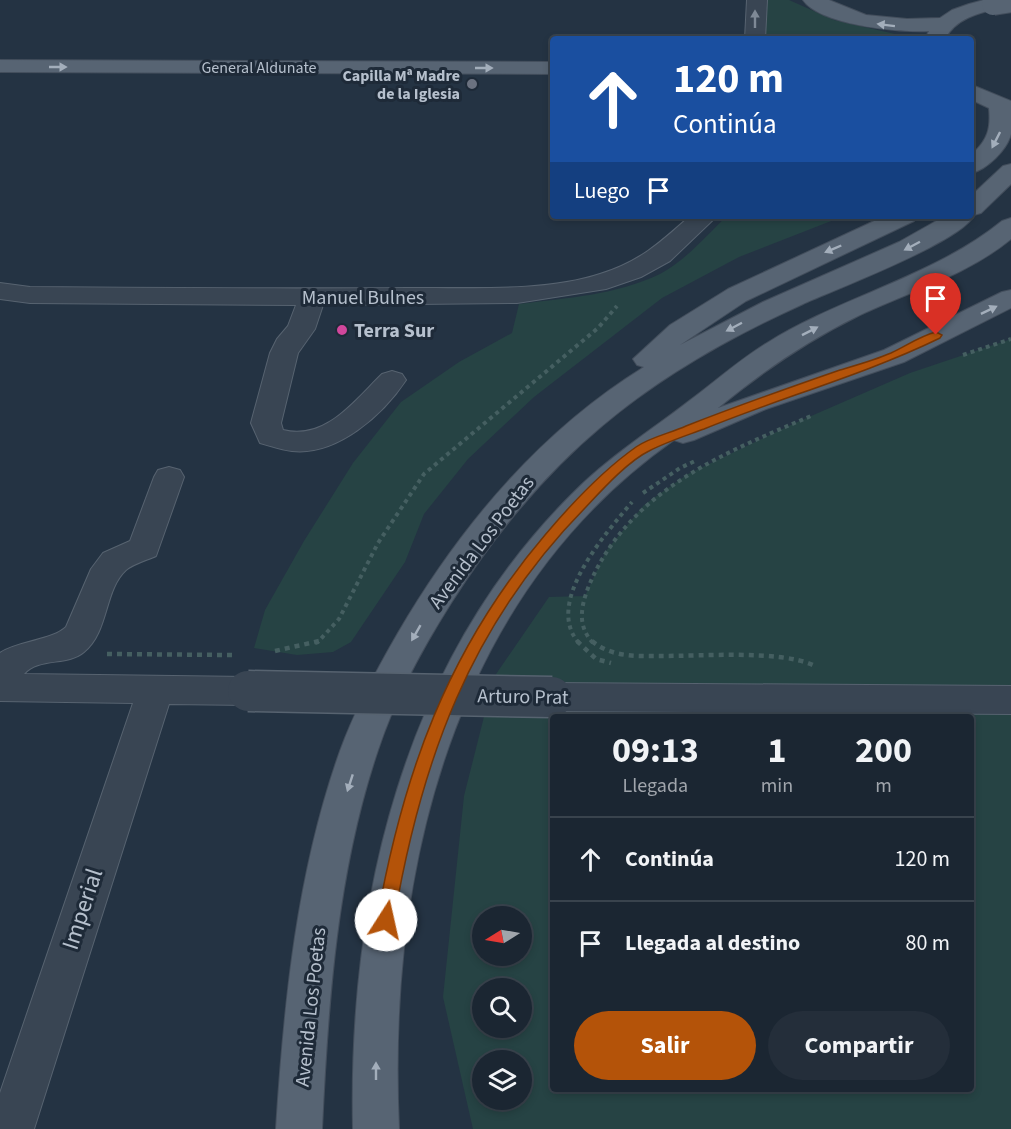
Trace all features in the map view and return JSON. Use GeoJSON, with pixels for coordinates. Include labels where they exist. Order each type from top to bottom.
{"type":"FeatureCollection","features":[{"type":"Feature","properties":{"kind":"main road"},"geometry":{"type":"LineString","coordinates":[[813,0],[842,15],[877,24],[940,31],[959,6],[998,2],[1011,22]]}},
{"type":"Feature","properties":{"kind":"main road","name":"General Aldunate"},"geometry":{"type":"LineString","coordinates":[[0,66],[550,68]]}},
{"type":"Feature","properties":{"kind":"main road"},"geometry":{"type":"LineString","coordinates":[[974,93],[1005,107],[999,138],[991,150],[974,164]]}},
{"type":"Feature","properties":{"kind":"main road"},"geometry":{"type":"LineString","coordinates":[[974,206],[1011,171]]}},
{"type":"Feature","properties":{"kind":"main road"},"geometry":{"type":"LineString","coordinates":[[566,437],[616,384],[680,331],[737,295],[899,219]]}},
{"type":"Feature","properties":{"kind":"main road","name":"Avenida Los Poetas"},"geometry":{"type":"LineString","coordinates":[[299,1129],[303,1038],[314,949],[333,847],[346,794],[368,728],[398,664],[465,556],[498,513],[566,437],[624,392],[726,332],[777,306],[899,253],[957,219]]}},
{"type":"Feature","properties":{"kind":"main road"},"geometry":{"type":"LineString","coordinates":[[376,1129],[376,1028],[382,940],[398,850],[414,789],[436,724],[464,665],[494,612],[528,564],[563,521],[602,483],[642,448],[701,407],[742,373],[789,342],[879,297],[974,254],[1011,226]]}},
{"type":"Feature","properties":{"kind":"main road"},"geometry":{"type":"LineString","coordinates":[[642,448],[756,403],[894,356],[1011,298]]}},
{"type":"Feature","properties":{"kind":"street"},"geometry":{"type":"LineString","coordinates":[[755,36],[757,0]]}},
{"type":"Feature","properties":{"kind":"street","name":"Manuel Bulnes"},"geometry":{"type":"LineString","coordinates":[[0,291],[30,295],[312,297],[517,295],[606,281],[661,256],[702,219]]}},
{"type":"Feature","properties":{"kind":"street"},"geometry":{"type":"LineString","coordinates":[[312,297],[301,329],[291,339],[284,353],[266,423],[271,436],[301,443],[319,440],[339,432],[392,380]]}},
{"type":"Feature","properties":{"kind":"street"},"geometry":{"type":"LineString","coordinates":[[0,677],[14,661],[42,650],[70,645],[81,634],[103,577],[115,561],[144,548],[169,477]]}},
{"type":"Feature","properties":{"kind":"street","name":"Arturo Prat"},"geometry":{"type":"LineString","coordinates":[[0,687],[552,696],[1011,700]]}},
{"type":"Feature","properties":{"kind":"street","name":"Imperial"},"geometry":{"type":"LineString","coordinates":[[11,1129],[155,690]]}},
{"type":"Feature","properties":{"kind":"path"},"geometry":{"type":"LineString","coordinates":[[265,653],[318,642],[339,619],[378,543],[424,474],[598,328],[622,301]]}},
{"type":"Feature","properties":{"kind":"path"},"geometry":{"type":"LineString","coordinates":[[955,358],[1011,339]]}},
{"type":"Feature","properties":{"kind":"path"},"geometry":{"type":"LineString","coordinates":[[804,661],[776,657],[633,656],[610,652],[589,638],[580,613],[589,585],[606,551],[644,505],[688,474],[816,414]]}},
{"type":"Feature","properties":{"kind":"path"},"geometry":{"type":"LineString","coordinates":[[740,441],[750,436]]}},
{"type":"Feature","properties":{"kind":"path"},"geometry":{"type":"LineString","coordinates":[[618,665],[596,659],[576,640],[567,612],[577,580],[596,544],[634,499],[680,468],[700,459]]}},
{"type":"Feature","properties":{"kind":"path"},"geometry":{"type":"LineString","coordinates":[[103,653],[243,655]]}},
{"type":"Feature","properties":{"kind":"green space"},"geometry":{"type":"Polygon","coordinates":[[[763,0],[789,0],[834,20],[895,34],[895,36],[764,36],[763,0]]]}},
{"type":"Feature","properties":{"kind":"green space"},"geometry":{"type":"Polygon","coordinates":[[[724,219],[836,219],[739,257],[662,298],[534,397],[468,459],[424,514],[405,562],[351,642],[333,652],[297,655],[254,648],[265,610],[304,541],[353,463],[401,402],[459,362],[512,333],[519,304],[626,287],[660,274],[687,255],[724,219]]]}},
{"type":"Feature","properties":{"kind":"green space"},"geometry":{"type":"Polygon","coordinates":[[[1011,339],[1011,1129],[473,1129],[443,997],[464,796],[494,677],[549,597],[585,596],[606,551],[644,505],[688,474],[795,423],[910,373],[1011,339]]]}},
{"type":"Feature","properties":{"kind":"place","name":"Capilla Mª Madre de la Iglesia"},"geometry":{"type":"Point","coordinates":[472,84]}},
{"type":"Feature","properties":{"kind":"place","name":"Terra Sur"},"geometry":{"type":"Point","coordinates":[342,330]}},
{"type":"Feature","properties":{"kind":"route"},"geometry":{"type":"LineString","coordinates":[[386,920],[396,861],[414,789],[436,724],[464,665],[494,612],[528,564],[563,521],[642,448],[708,424],[756,403],[894,356],[936,335]]}}]}
